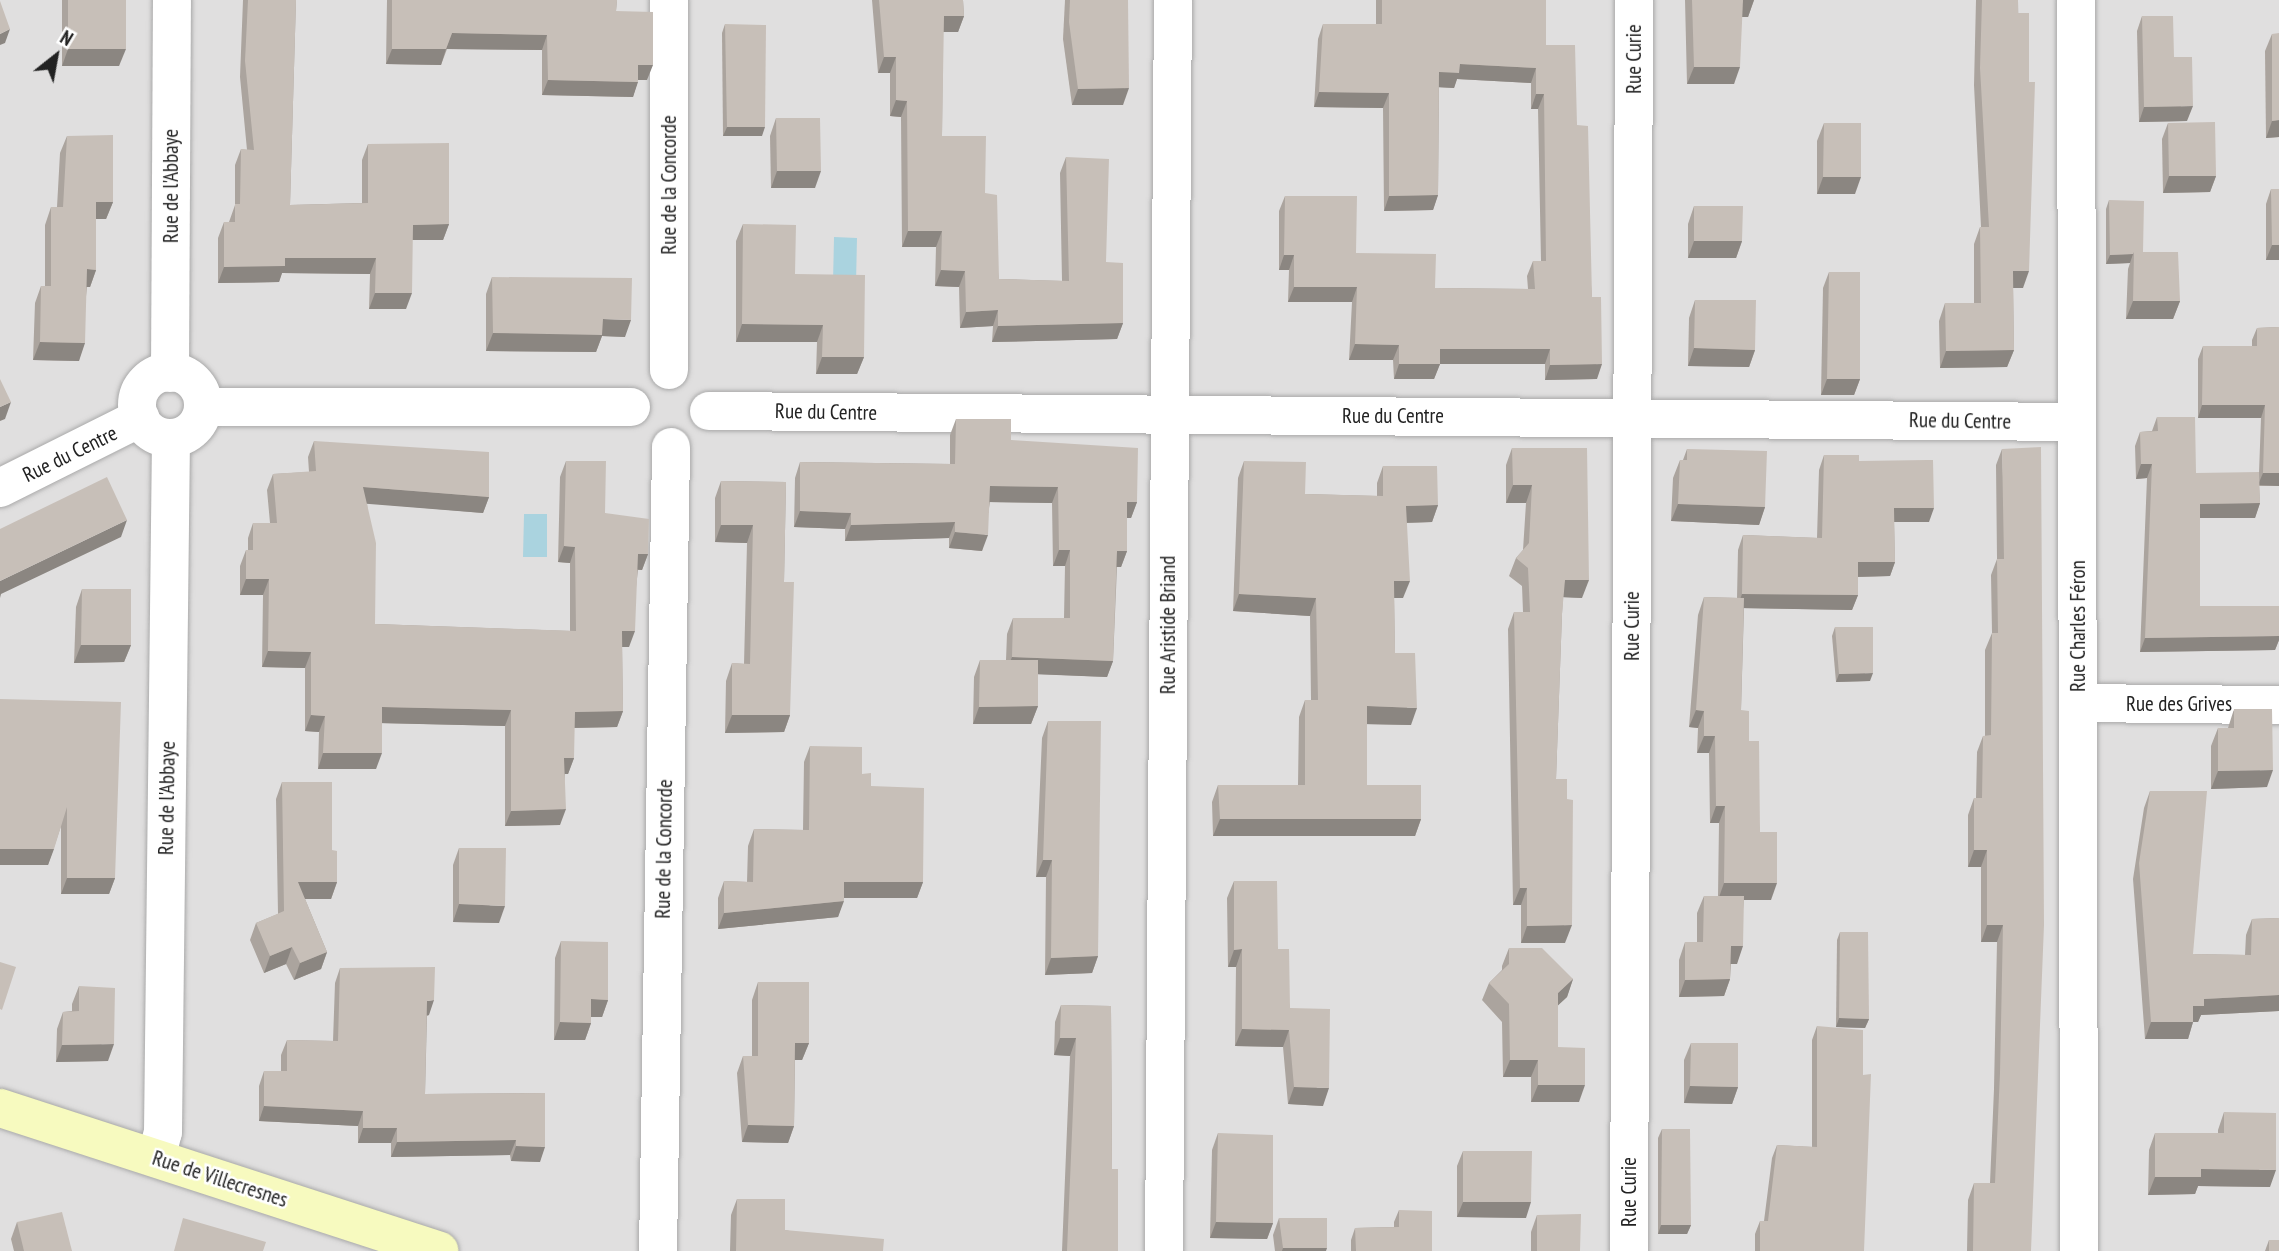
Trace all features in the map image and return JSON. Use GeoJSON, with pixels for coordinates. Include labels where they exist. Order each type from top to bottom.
{"type":"FeatureCollection","features":[{"type":"Feature","properties":{"kind":"street","name":"Rue de l'Abbaye"},"geometry":{"type":"LineString","coordinates":[[170,373],[172,0]]}},
{"type":"Feature","properties":{"kind":"street","name":"Rue de la Concorde"},"geometry":{"type":"LineString","coordinates":[[669,0],[669,370]]}},
{"type":"Feature","properties":{"kind":"street","name":"Rue Aristide Briand"},"geometry":{"type":"LineString","coordinates":[[1164,1251],[1173,0]]}},
{"type":"Feature","properties":{"kind":"street","name":"Rue Curie"},"geometry":{"type":"LineString","coordinates":[[1629,1251],[1634,0]]}},
{"type":"Feature","properties":{"kind":"street","name":"Rue Charles Féron"},"geometry":{"type":"LineString","coordinates":[[2076,0],[2079,1251]]}},
{"type":"Feature","properties":{"kind":"street"},"geometry":{"type":"LineString","coordinates":[[669,370],[698,382],[709,411],[693,441],[671,447],[638,431],[631,407],[648,377],[669,370]]}},
{"type":"Feature","properties":{"kind":"street"},"geometry":{"type":"LineString","coordinates":[[170,373],[191,380],[204,407],[195,427],[156,428],[141,390],[155,376],[170,373]]}},
{"type":"Feature","properties":{"kind":"street"},"geometry":{"type":"LineString","coordinates":[[204,407],[631,407]]}},
{"type":"Feature","properties":{"kind":"street","name":"Rue du Centre"},"geometry":{"type":"LineString","coordinates":[[709,411],[2076,422]]}},
{"type":"Feature","properties":{"kind":"street","name":"Rue de l'Abbaye"},"geometry":{"type":"LineString","coordinates":[[156,428],[163,1132],[156,1158]]}},
{"type":"Feature","properties":{"kind":"street","name":"Rue du Centre"},"geometry":{"type":"LineString","coordinates":[[0,488],[156,428]]}},
{"type":"Feature","properties":{"kind":"street","name":"Rue de la Concorde"},"geometry":{"type":"LineString","coordinates":[[658,1251],[671,447]]}},
{"type":"Feature","properties":{"kind":"street","name":"Rue des Grives"},"geometry":{"type":"LineString","coordinates":[[2078,703],[2279,705]]}},
{"type":"Feature","properties":{"kind":"street","name":"Rue de Villecresnes"},"geometry":{"type":"LineString","coordinates":[[0,1108],[439,1251]]}},
{"type":"Feature","properties":{"kind":"shaded area"},"geometry":{"type":"Polygon","coordinates":[[[0,0],[2279,0],[2279,1251],[0,1251],[0,0]]]}},
{"type":"Feature","properties":{"kind":"water"},"geometry":{"type":"Polygon","coordinates":[[[834,237],[857,238],[856,284],[833,283],[834,237]]]}},
{"type":"Feature","properties":{"kind":"water"},"geometry":{"type":"Polygon","coordinates":[[[524,514],[547,514],[547,557],[523,557],[524,514]]]}},
{"type":"Feature","properties":{"kind":"building"},"geometry":{"type":"Polygon","coordinates":[[[68,0],[126,0],[126,49],[68,49],[68,0]]]}},
{"type":"Feature","properties":{"kind":"building"},"geometry":{"type":"Polygon","coordinates":[[[248,0],[296,0],[290,205],[368,203],[368,144],[449,143],[449,224],[413,225],[412,293],[375,293],[376,258],[285,258],[285,266],[224,267],[224,222],[235,222],[235,204],[240,204],[241,149],[254,150],[245,61],[248,0]]]}},
{"type":"Feature","properties":{"kind":"building"},"geometry":{"type":"Polygon","coordinates":[[[392,0],[617,0],[616,11],[653,12],[653,65],[638,65],[638,82],[548,80],[547,35],[452,33],[446,49],[392,49],[392,0]]]}},
{"type":"Feature","properties":{"kind":"building"},"geometry":{"type":"Polygon","coordinates":[[[879,0],[963,0],[964,16],[944,16],[942,136],[986,136],[985,193],[997,195],[999,279],[1069,281],[1066,157],[1109,159],[1106,262],[1123,263],[1123,323],[998,326],[998,310],[966,312],[965,271],[941,270],[942,231],[908,231],[907,101],[896,100],[896,57],[884,57],[879,0]]]}},
{"type":"Feature","properties":{"kind":"building"},"geometry":{"type":"Polygon","coordinates":[[[1070,0],[1128,0],[1129,88],[1078,89],[1069,22],[1070,0]]]}},
{"type":"Feature","properties":{"kind":"building"},"geometry":{"type":"Polygon","coordinates":[[[1382,0],[1546,0],[1546,45],[1575,45],[1577,125],[1588,126],[1592,297],[1601,297],[1602,364],[1550,365],[1550,349],[1440,349],[1440,364],[1399,364],[1399,345],[1355,344],[1357,287],[1294,287],[1294,255],[1284,255],[1285,196],[1357,196],[1356,253],[1436,254],[1435,288],[1535,289],[1533,261],[1546,261],[1544,94],[1536,94],[1536,68],[1460,64],[1459,73],[1439,72],[1438,195],[1389,196],[1389,93],[1319,92],[1323,24],[1382,24],[1382,0]]]}},
{"type":"Feature","properties":{"kind":"building"},"geometry":{"type":"Polygon","coordinates":[[[1692,0],[1743,0],[1740,67],[1694,67],[1692,0]]]}},
{"type":"Feature","properties":{"kind":"building"},"geometry":{"type":"Polygon","coordinates":[[[1982,0],[2018,0],[2018,13],[2029,13],[2029,82],[2035,82],[2029,271],[2013,271],[2014,350],[1946,351],[1945,303],[1981,303],[1980,227],[1989,227],[1980,68],[1982,0]]]}},
{"type":"Feature","properties":{"kind":"building"},"geometry":{"type":"Polygon","coordinates":[[[0,1],[10,29],[0,34],[0,1]]]}},
{"type":"Feature","properties":{"kind":"building"},"geometry":{"type":"Polygon","coordinates":[[[2142,16],[2173,16],[2174,57],[2192,57],[2193,106],[2144,107],[2142,16]]]}},
{"type":"Feature","properties":{"kind":"building"},"geometry":{"type":"Polygon","coordinates":[[[725,24],[766,25],[765,127],[727,127],[725,24]]]}},
{"type":"Feature","properties":{"kind":"building"},"geometry":{"type":"Polygon","coordinates":[[[2279,33],[2279,120],[2272,121],[2272,34],[2279,33]]]}},
{"type":"Feature","properties":{"kind":"building"},"geometry":{"type":"Polygon","coordinates":[[[776,118],[820,118],[821,171],[777,171],[776,118]]]}},
{"type":"Feature","properties":{"kind":"building"},"geometry":{"type":"Polygon","coordinates":[[[2215,122],[2216,176],[2169,176],[2168,123],[2215,122]]]}},
{"type":"Feature","properties":{"kind":"building"},"geometry":{"type":"Polygon","coordinates":[[[1824,123],[1861,123],[1861,177],[1823,177],[1824,123]]]}},
{"type":"Feature","properties":{"kind":"building"},"geometry":{"type":"Polygon","coordinates":[[[113,135],[113,202],[96,202],[96,270],[87,269],[85,343],[40,342],[41,286],[51,286],[51,207],[63,207],[67,136],[113,135]]]}},
{"type":"Feature","properties":{"kind":"building"},"geometry":{"type":"Polygon","coordinates":[[[2271,189],[2279,189],[2279,245],[2272,245],[2271,189]]]}},
{"type":"Feature","properties":{"kind":"building"},"geometry":{"type":"Polygon","coordinates":[[[2109,200],[2144,201],[2143,252],[2110,255],[2109,200]]]}},
{"type":"Feature","properties":{"kind":"building"},"geometry":{"type":"Polygon","coordinates":[[[1694,206],[1743,206],[1742,241],[1694,241],[1694,206]]]}},
{"type":"Feature","properties":{"kind":"building"},"geometry":{"type":"Polygon","coordinates":[[[743,224],[796,225],[795,274],[865,275],[864,357],[822,357],[823,325],[742,324],[743,224]]]}},
{"type":"Feature","properties":{"kind":"building"},"geometry":{"type":"Polygon","coordinates":[[[2134,252],[2178,252],[2180,301],[2133,301],[2134,252]]]}},
{"type":"Feature","properties":{"kind":"building"},"geometry":{"type":"Polygon","coordinates":[[[1829,272],[1860,272],[1860,379],[1827,379],[1829,272]]]}},
{"type":"Feature","properties":{"kind":"building"},"geometry":{"type":"Polygon","coordinates":[[[492,277],[632,278],[631,320],[603,319],[602,335],[493,333],[492,277]]]}},
{"type":"Feature","properties":{"kind":"building"},"geometry":{"type":"Polygon","coordinates":[[[1695,300],[1756,300],[1755,350],[1694,348],[1695,300]]]}},
{"type":"Feature","properties":{"kind":"building"},"geometry":{"type":"Polygon","coordinates":[[[2279,327],[2279,473],[2263,473],[2265,405],[2202,405],[2203,346],[2257,346],[2257,328],[2279,327]]]}},
{"type":"Feature","properties":{"kind":"building"},"geometry":{"type":"Polygon","coordinates":[[[0,379],[11,402],[0,407],[0,379]]]}},
{"type":"Feature","properties":{"kind":"building"},"geometry":{"type":"Polygon","coordinates":[[[2157,417],[2195,417],[2196,473],[2259,472],[2260,503],[2200,504],[2200,606],[2279,606],[2279,636],[2145,638],[2152,464],[2141,464],[2140,432],[2158,431],[2157,417]]]}},
{"type":"Feature","properties":{"kind":"building"},"geometry":{"type":"Polygon","coordinates":[[[956,419],[1011,419],[1011,440],[1138,448],[1137,502],[1127,502],[1127,551],[1117,551],[1113,661],[1012,657],[1013,618],[1070,618],[1070,550],[1059,550],[1058,487],[990,486],[988,535],[955,532],[955,522],[851,525],[851,513],[800,511],[800,462],[955,464],[956,419]]]}},
{"type":"Feature","properties":{"kind":"building"},"geometry":{"type":"Polygon","coordinates":[[[314,441],[489,452],[489,497],[363,487],[376,543],[375,624],[576,631],[575,547],[564,546],[566,461],[606,461],[605,513],[649,519],[648,554],[638,554],[635,631],[622,631],[623,711],[575,712],[574,758],[564,758],[566,809],[511,811],[511,710],[382,707],[382,753],[323,753],[325,716],[311,715],[311,652],[268,651],[269,579],[246,579],[246,550],[253,550],[253,523],[277,523],[273,474],[316,471],[314,441]]]}},
{"type":"Feature","properties":{"kind":"building"},"geometry":{"type":"Polygon","coordinates":[[[2041,447],[2044,925],[2031,1251],[1973,1251],[1974,1183],[1995,1183],[2000,1073],[2003,925],[1987,925],[1987,850],[1974,850],[1974,798],[1982,798],[1983,736],[1991,735],[1992,633],[1998,633],[1997,559],[2004,559],[2002,449],[2041,447]]]}},
{"type":"Feature","properties":{"kind":"building"},"geometry":{"type":"Polygon","coordinates":[[[1512,448],[1587,448],[1589,580],[1565,580],[1556,779],[1567,779],[1567,799],[1573,800],[1572,925],[1527,926],[1527,888],[1520,888],[1514,612],[1530,612],[1528,568],[1516,558],[1529,543],[1532,485],[1513,485],[1512,448]]]}},
{"type":"Feature","properties":{"kind":"building"},"geometry":{"type":"Polygon","coordinates":[[[1687,449],[1767,451],[1765,507],[1678,504],[1680,460],[1687,460],[1687,449]]]}},
{"type":"Feature","properties":{"kind":"building"},"geometry":{"type":"Polygon","coordinates":[[[1824,455],[1859,455],[1859,461],[1933,460],[1934,508],[1894,508],[1895,562],[1858,562],[1858,595],[1742,594],[1743,535],[1822,538],[1824,455]]]}},
{"type":"Feature","properties":{"kind":"building"},"geometry":{"type":"Polygon","coordinates":[[[1244,461],[1306,462],[1305,494],[1383,496],[1383,466],[1437,466],[1438,505],[1406,506],[1410,581],[1394,581],[1395,653],[1415,653],[1417,708],[1367,706],[1367,785],[1421,785],[1421,819],[1220,819],[1218,785],[1305,785],[1305,700],[1318,700],[1316,598],[1239,594],[1244,461]]]}},
{"type":"Feature","properties":{"kind":"building"},"geometry":{"type":"Polygon","coordinates":[[[107,477],[127,520],[0,581],[0,529],[107,477]]]}},
{"type":"Feature","properties":{"kind":"building"},"geometry":{"type":"Polygon","coordinates":[[[721,481],[786,482],[784,582],[794,582],[790,715],[732,715],[732,663],[750,664],[753,525],[721,525],[721,481]]]}},
{"type":"Feature","properties":{"kind":"building"},"geometry":{"type":"Polygon","coordinates":[[[82,589],[131,589],[131,645],[81,645],[82,589]]]}},
{"type":"Feature","properties":{"kind":"building"},"geometry":{"type":"Polygon","coordinates":[[[1704,597],[1744,598],[1741,710],[1749,711],[1749,741],[1759,741],[1760,832],[1777,832],[1777,883],[1724,883],[1725,806],[1716,806],[1715,736],[1704,736],[1704,711],[1696,710],[1704,597]]]}},
{"type":"Feature","properties":{"kind":"building"},"geometry":{"type":"Polygon","coordinates":[[[1835,627],[1873,627],[1873,673],[1839,674],[1835,627]]]}},
{"type":"Feature","properties":{"kind":"building"},"geometry":{"type":"Polygon","coordinates":[[[980,660],[1038,660],[1038,706],[979,707],[980,660]]]}},
{"type":"Feature","properties":{"kind":"building"},"geometry":{"type":"Polygon","coordinates":[[[0,699],[121,702],[115,878],[67,878],[67,807],[54,849],[0,849],[0,699]]]}},
{"type":"Feature","properties":{"kind":"building"},"geometry":{"type":"Polygon","coordinates":[[[2234,709],[2272,709],[2273,770],[2218,771],[2218,728],[2234,728],[2234,709]]]}},
{"type":"Feature","properties":{"kind":"building"},"geometry":{"type":"Polygon","coordinates":[[[1048,721],[1101,721],[1098,956],[1051,958],[1052,860],[1043,860],[1048,721]]]}},
{"type":"Feature","properties":{"kind":"building"},"geometry":{"type":"Polygon","coordinates":[[[810,746],[862,747],[862,774],[871,773],[871,786],[924,788],[923,882],[844,882],[844,901],[724,913],[724,881],[753,882],[754,829],[809,830],[810,746]]]}},
{"type":"Feature","properties":{"kind":"building"},"geometry":{"type":"Polygon","coordinates":[[[282,782],[332,782],[332,850],[337,851],[337,882],[298,882],[327,952],[300,963],[292,947],[270,956],[256,923],[284,911],[282,782]]]}},
{"type":"Feature","properties":{"kind":"building"},"geometry":{"type":"Polygon","coordinates":[[[2150,791],[2207,791],[2193,954],[2251,955],[2252,919],[2279,918],[2279,995],[2204,999],[2204,1006],[2193,1006],[2193,1022],[2151,1022],[2139,863],[2150,791]]]}},
{"type":"Feature","properties":{"kind":"building"},"geometry":{"type":"Polygon","coordinates":[[[459,848],[506,848],[505,906],[459,904],[459,848]]]}},
{"type":"Feature","properties":{"kind":"building"},"geometry":{"type":"Polygon","coordinates":[[[1234,881],[1277,881],[1278,949],[1289,949],[1290,1008],[1330,1009],[1329,1088],[1294,1087],[1289,1030],[1242,1029],[1242,949],[1234,950],[1234,881]]]}},
{"type":"Feature","properties":{"kind":"building"},"geometry":{"type":"Polygon","coordinates":[[[1704,896],[1744,896],[1743,946],[1731,946],[1730,979],[1685,980],[1685,942],[1703,942],[1704,896]]]}},
{"type":"Feature","properties":{"kind":"building"},"geometry":{"type":"Polygon","coordinates":[[[1840,932],[1868,932],[1869,1019],[1839,1018],[1840,932]]]}},
{"type":"Feature","properties":{"kind":"building"},"geometry":{"type":"Polygon","coordinates":[[[561,941],[608,942],[608,1000],[591,999],[591,1023],[560,1022],[561,941]]]}},
{"type":"Feature","properties":{"kind":"building"},"geometry":{"type":"Polygon","coordinates":[[[1509,948],[1542,948],[1573,979],[1558,993],[1558,1047],[1585,1048],[1585,1085],[1538,1085],[1538,1060],[1510,1060],[1509,1004],[1489,983],[1509,964],[1509,948]]]}},
{"type":"Feature","properties":{"kind":"building"},"geometry":{"type":"Polygon","coordinates":[[[0,962],[16,967],[2,1010],[0,1009],[0,962]]]}},
{"type":"Feature","properties":{"kind":"building"},"geometry":{"type":"Polygon","coordinates":[[[435,967],[434,1000],[427,1001],[425,1094],[545,1093],[545,1147],[516,1146],[516,1140],[397,1142],[397,1128],[363,1128],[363,1111],[264,1106],[264,1071],[287,1071],[287,1040],[338,1041],[340,968],[435,967]]]}},
{"type":"Feature","properties":{"kind":"building"},"geometry":{"type":"Polygon","coordinates":[[[758,982],[809,982],[809,1043],[795,1043],[794,1126],[748,1125],[743,1056],[758,1056],[758,982]]]}},
{"type":"Feature","properties":{"kind":"building"},"geometry":{"type":"Polygon","coordinates":[[[79,986],[115,988],[114,1044],[62,1045],[63,1012],[79,1011],[79,986]]]}},
{"type":"Feature","properties":{"kind":"building"},"geometry":{"type":"Polygon","coordinates":[[[1061,1005],[1111,1006],[1112,1169],[1118,1169],[1118,1251],[1067,1251],[1076,1038],[1060,1038],[1061,1005]]]}},
{"type":"Feature","properties":{"kind":"building"},"geometry":{"type":"Polygon","coordinates":[[[1817,1026],[1863,1030],[1863,1075],[1871,1074],[1864,1251],[1760,1251],[1760,1221],[1768,1221],[1777,1145],[1817,1147],[1817,1026]]]}},
{"type":"Feature","properties":{"kind":"building"},"geometry":{"type":"Polygon","coordinates":[[[1691,1043],[1738,1043],[1738,1087],[1690,1086],[1691,1043]]]}},
{"type":"Feature","properties":{"kind":"building"},"geometry":{"type":"Polygon","coordinates":[[[2224,1112],[2276,1113],[2276,1170],[2201,1169],[2201,1177],[2155,1177],[2155,1133],[2224,1133],[2224,1112]]]}},
{"type":"Feature","properties":{"kind":"building"},"geometry":{"type":"Polygon","coordinates":[[[1662,1129],[1690,1129],[1691,1225],[1661,1225],[1662,1129]]]}},
{"type":"Feature","properties":{"kind":"building"},"geometry":{"type":"Polygon","coordinates":[[[1218,1133],[1273,1135],[1273,1223],[1216,1222],[1218,1133]]]}},
{"type":"Feature","properties":{"kind":"building"},"geometry":{"type":"Polygon","coordinates":[[[1463,1151],[1532,1151],[1531,1202],[1463,1202],[1463,1151]]]}},
{"type":"Feature","properties":{"kind":"building"},"geometry":{"type":"Polygon","coordinates":[[[737,1199],[785,1199],[785,1230],[884,1239],[883,1251],[736,1251],[737,1199]]]}},
{"type":"Feature","properties":{"kind":"building"},"geometry":{"type":"Polygon","coordinates":[[[1399,1210],[1432,1211],[1432,1251],[1356,1251],[1355,1228],[1399,1227],[1399,1210]]]}},
{"type":"Feature","properties":{"kind":"building"},"geometry":{"type":"Polygon","coordinates":[[[62,1212],[72,1251],[24,1251],[17,1222],[62,1212]]]}},
{"type":"Feature","properties":{"kind":"building"},"geometry":{"type":"Polygon","coordinates":[[[1581,1214],[1580,1251],[1537,1251],[1537,1215],[1581,1214]]]}},
{"type":"Feature","properties":{"kind":"building"},"geometry":{"type":"Polygon","coordinates":[[[183,1218],[266,1242],[263,1251],[174,1251],[183,1218]]]}},
{"type":"Feature","properties":{"kind":"building"},"geometry":{"type":"Polygon","coordinates":[[[1279,1218],[1327,1218],[1327,1248],[1283,1248],[1279,1218]]]}},
{"type":"Feature","properties":{"kind":"building"},"geometry":{"type":"Polygon","coordinates":[[[2269,1240],[2279,1240],[2279,1251],[2269,1251],[2269,1240]]]}}]}
